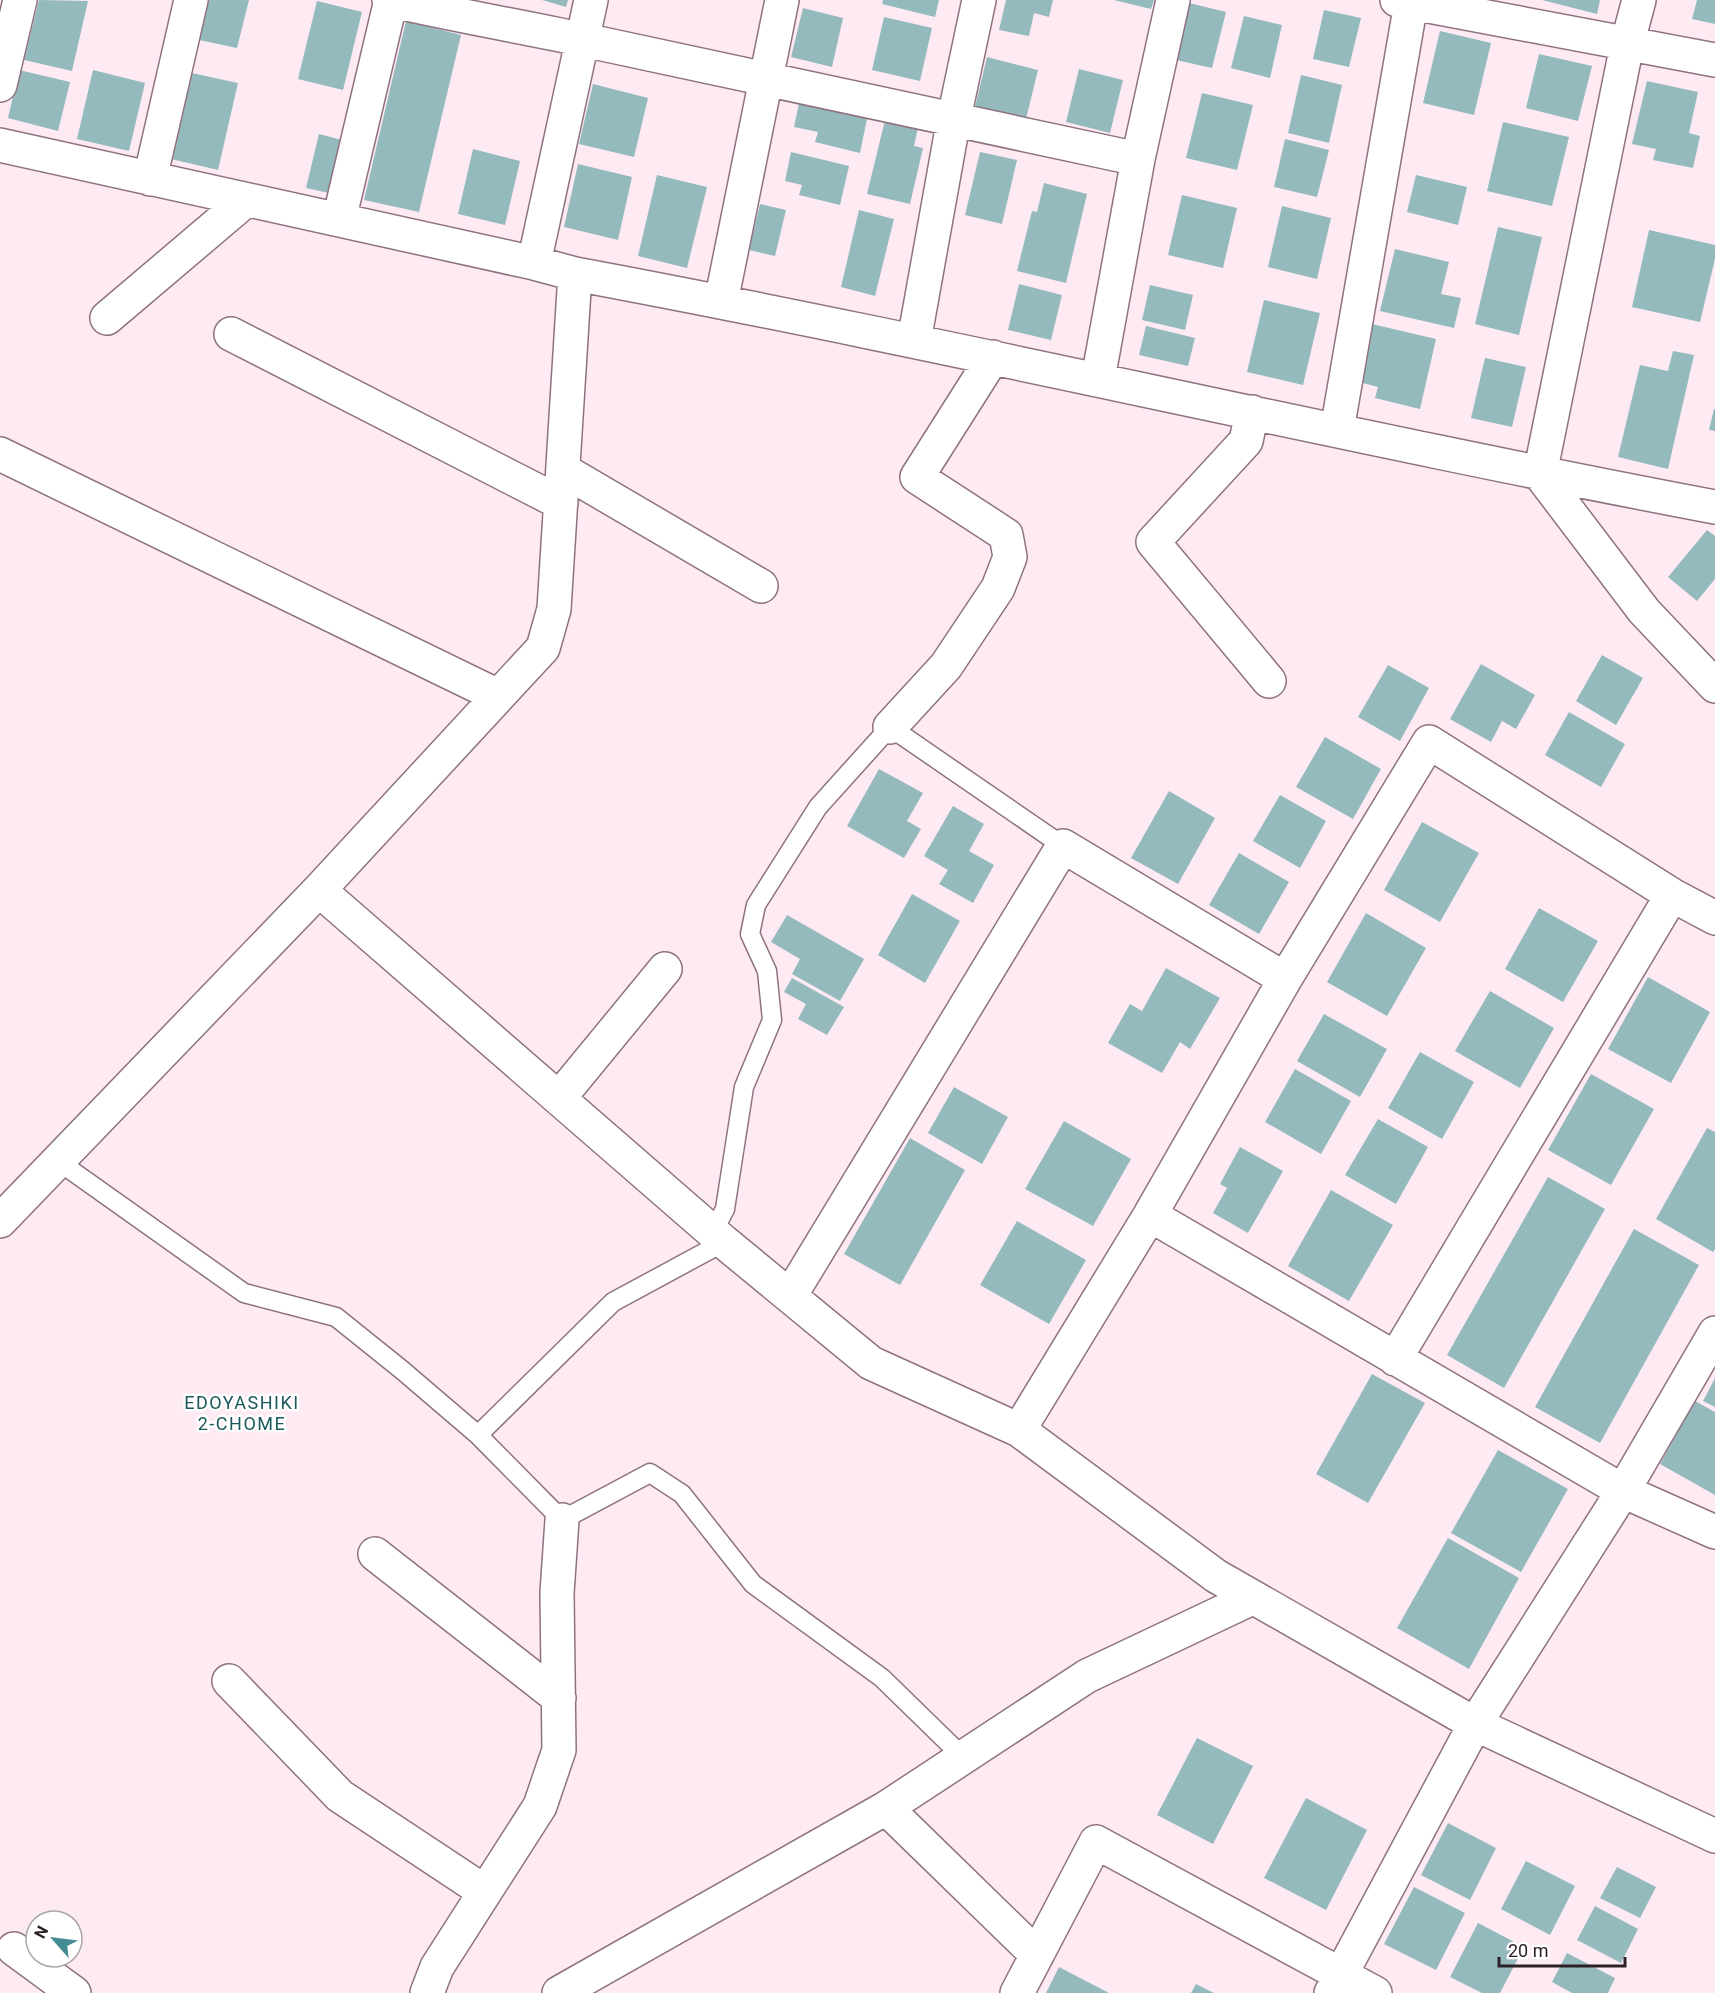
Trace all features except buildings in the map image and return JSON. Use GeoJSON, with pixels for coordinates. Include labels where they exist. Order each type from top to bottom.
{"type":"FeatureCollection","features":[{"type":"Feature","properties":{"kind":"street"},"geometry":{"type":"LineString","coordinates":[[0,85],[20,0]]}},
{"type":"Feature","properties":{"kind":"street"},"geometry":{"type":"LineString","coordinates":[[150,178],[191,0]]}},
{"type":"Feature","properties":{"kind":"street"},"geometry":{"type":"LineString","coordinates":[[339,220],[390,0],[954,118],[1138,159]]}},
{"type":"Feature","properties":{"kind":"street"},"geometry":{"type":"LineString","coordinates":[[534,263],[591,0]]}},
{"type":"Feature","properties":{"kind":"street"},"geometry":{"type":"LineString","coordinates":[[720,302],[782,0]]}},
{"type":"Feature","properties":{"kind":"street"},"geometry":{"type":"LineString","coordinates":[[914,341],[954,118],[979,0]]}},
{"type":"Feature","properties":{"kind":"street"},"geometry":{"type":"LineString","coordinates":[[1098,379],[1138,159],[1173,0]]}},
{"type":"Feature","properties":{"kind":"street"},"geometry":{"type":"LineString","coordinates":[[1639,0],[1627,45],[1540,474],[1644,611],[1715,686]]}},
{"type":"Feature","properties":{"kind":"street"},"geometry":{"type":"LineString","coordinates":[[1337,430],[1404,1],[1715,60]]}},
{"type":"Feature","properties":{"kind":"street"},"geometry":{"type":"LineString","coordinates":[[0,145],[575,274],[993,357],[1540,474],[1715,507]]}},
{"type":"Feature","properties":{"kind":"street"},"geometry":{"type":"LineString","coordinates":[[107,318],[246,200]]}},
{"type":"Feature","properties":{"kind":"street"},"geometry":{"type":"LineString","coordinates":[[0,1221],[319,890],[543,648],[554,609],[575,274]]}},
{"type":"Feature","properties":{"kind":"street"},"geometry":{"type":"LineString","coordinates":[[231,334],[561,503]]}},
{"type":"Feature","properties":{"kind":"street"},"geometry":{"type":"LineString","coordinates":[[890,727],[946,666],[998,588],[1010,557],[1006,535],[916,477],[993,357]]}},
{"type":"Feature","properties":{"kind":"street"},"geometry":{"type":"LineString","coordinates":[[1252,412],[1246,441],[1153,542],[1269,681]]}},
{"type":"Feature","properties":{"kind":"street"},"geometry":{"type":"LineString","coordinates":[[0,454],[498,696]]}},
{"type":"Feature","properties":{"kind":"street"},"geometry":{"type":"LineString","coordinates":[[563,470],[761,586]]}},
{"type":"Feature","properties":{"kind":"street"},"geometry":{"type":"LineString","coordinates":[[1018,1430],[1150,1215],[1285,979],[1429,741],[1672,895],[1715,918]]}},
{"type":"Feature","properties":{"kind":"street"},"geometry":{"type":"LineString","coordinates":[[789,1296],[1063,846],[1285,979]]}},
{"type":"Feature","properties":{"kind":"street"},"geometry":{"type":"LineString","coordinates":[[319,890],[718,1237],[871,1363],[1018,1430],[1215,1576],[1475,1724],[1715,1836]]}},
{"type":"Feature","properties":{"kind":"street"},"geometry":{"type":"LineString","coordinates":[[1395,1359],[1672,895]]}},
{"type":"Feature","properties":{"kind":"street"},"geometry":{"type":"LineString","coordinates":[[559,1098],[665,969]]}},
{"type":"Feature","properties":{"kind":"street"},"geometry":{"type":"LineString","coordinates":[[1150,1215],[1623,1491],[1715,1532]]}},
{"type":"Feature","properties":{"kind":"street"},"geometry":{"type":"LineString","coordinates":[[1336,1983],[1475,1724],[1623,1491],[1715,1334]]}},
{"type":"Feature","properties":{"kind":"street"},"geometry":{"type":"LineString","coordinates":[[427,1993],[437,1967],[540,1806],[559,1750],[557,1593],[562,1521]]}},
{"type":"Feature","properties":{"kind":"street"},"geometry":{"type":"LineString","coordinates":[[375,1554],[559,1698]]}},
{"type":"Feature","properties":{"kind":"street"},"geometry":{"type":"LineString","coordinates":[[560,1993],[886,1808],[1087,1676],[1252,1598]]}},
{"type":"Feature","properties":{"kind":"street"},"geometry":{"type":"LineString","coordinates":[[229,1681],[340,1797],[484,1892]]}},
{"type":"Feature","properties":{"kind":"street"},"geometry":{"type":"LineString","coordinates":[[886,1808],[1037,1955]]}},
{"type":"Feature","properties":{"kind":"street"},"geometry":{"type":"LineString","coordinates":[[1017,1993],[1096,1842],[1336,1983],[1375,1993]]}},
{"type":"Feature","properties":{"kind":"street"},"geometry":{"type":"LineString","coordinates":[[14,1949],[74,1993]]}},
{"type":"Feature","properties":{"kind":"lane"},"geometry":{"type":"LineString","coordinates":[[478,1436],[613,1302],[718,1237],[725,1209],[744,1087],[772,1020],[767,971],[750,934],[756,905],[818,807],[890,727],[1063,846]]}},
{"type":"Feature","properties":{"kind":"lane"},"geometry":{"type":"LineString","coordinates":[[58,1161],[244,1293],[336,1317],[478,1436],[562,1521],[650,1473],[682,1494],[753,1584],[882,1678],[963,1757]]}},
{"type":"Feature","properties":{"kind":"district","name":"EDOYASHIKI 2-CHOME"},"geometry":{"type":"Point","coordinates":[242,1413]}}]}
